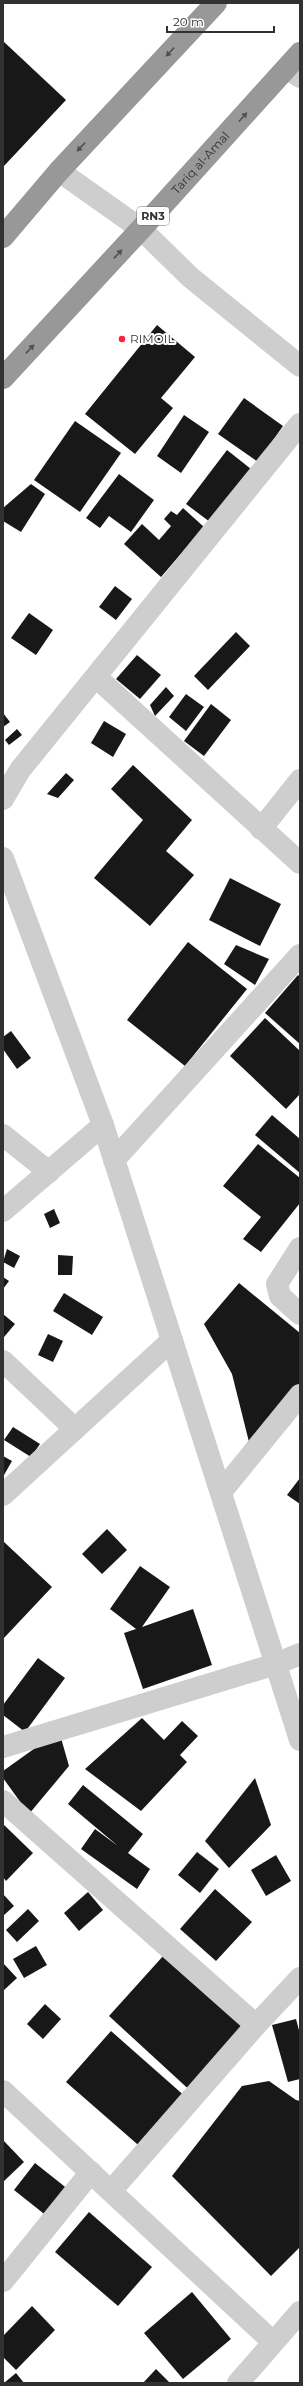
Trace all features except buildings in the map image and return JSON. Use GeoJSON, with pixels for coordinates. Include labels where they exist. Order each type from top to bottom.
{"type":"FeatureCollection","features":[{"type":"Feature","properties":{"kind":"highway"},"geometry":{"type":"LineString","coordinates":[[3,237],[59,171],[216,3]]}},
{"type":"Feature","properties":{"kind":"highway","name":"Tariq al-Amal"},"geometry":{"type":"LineString","coordinates":[[3,378],[141,229],[296,66]]}},
{"type":"Feature","properties":{"kind":"street"},"geometry":{"type":"LineString","coordinates":[[59,171],[141,229],[190,277],[300,366]]}},
{"type":"Feature","properties":{"kind":"street"},"geometry":{"type":"LineString","coordinates":[[3,799],[20,770],[300,424]]}},
{"type":"Feature","properties":{"kind":"street"},"geometry":{"type":"LineString","coordinates":[[96,677],[300,863]]}},
{"type":"Feature","properties":{"kind":"street"},"geometry":{"type":"LineString","coordinates":[[261,829],[300,780]]}},
{"type":"Feature","properties":{"kind":"street"},"geometry":{"type":"LineString","coordinates":[[3,858],[103,1125],[300,1740]]}},
{"type":"Feature","properties":{"kind":"street"},"geometry":{"type":"LineString","coordinates":[[114,1160],[300,955]]}},
{"type":"Feature","properties":{"kind":"street"},"geometry":{"type":"LineString","coordinates":[[3,1211],[103,1125]]}},
{"type":"Feature","properties":{"kind":"street"},"geometry":{"type":"LineString","coordinates":[[3,1135],[49,1172]]}},
{"type":"Feature","properties":{"kind":"street"},"geometry":{"type":"LineString","coordinates":[[300,1248],[277,1284],[280,1296],[300,1314]]}},
{"type":"Feature","properties":{"kind":"street"},"geometry":{"type":"LineString","coordinates":[[3,1495],[172,1340]]}},
{"type":"Feature","properties":{"kind":"street"},"geometry":{"type":"LineString","coordinates":[[3,1361],[75,1429]]}},
{"type":"Feature","properties":{"kind":"street"},"geometry":{"type":"LineString","coordinates":[[221,1492],[300,1394]]}},
{"type":"Feature","properties":{"kind":"street"},"geometry":{"type":"LineString","coordinates":[[3,1746],[276,1664],[300,1654]]}},
{"type":"Feature","properties":{"kind":"street"},"geometry":{"type":"LineString","coordinates":[[3,1801],[256,2025]]}},
{"type":"Feature","properties":{"kind":"street"},"geometry":{"type":"LineString","coordinates":[[111,2191],[256,2025],[300,1978]]}},
{"type":"Feature","properties":{"kind":"street"},"geometry":{"type":"LineString","coordinates":[[3,2091],[273,2342]]}},
{"type":"Feature","properties":{"kind":"street"},"geometry":{"type":"LineString","coordinates":[[3,2281],[91,2172]]}},
{"type":"Feature","properties":{"kind":"street"},"geometry":{"type":"LineString","coordinates":[[238,2383],[300,2312]]}},
{"type":"Feature","properties":{"kind":"place","name":"RIMOIL"},"geometry":{"type":"Point","coordinates":[122,339]}}]}
